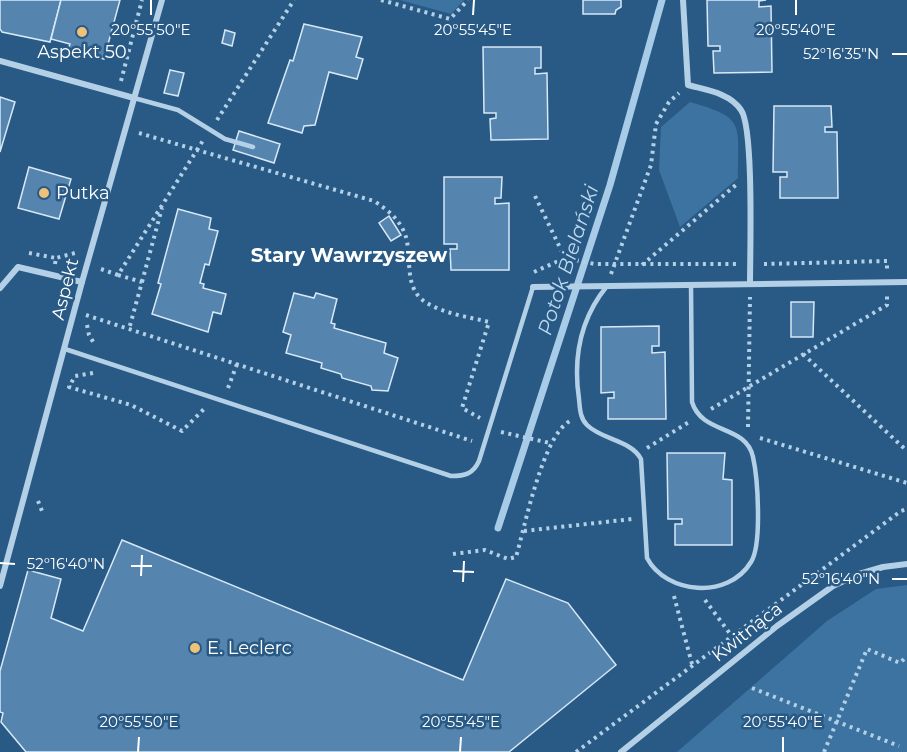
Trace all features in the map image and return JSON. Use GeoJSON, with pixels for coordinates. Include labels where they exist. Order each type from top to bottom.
{"type":"FeatureCollection","features":[{"type":"Feature","properties":{"kind":"street","name":"Aspekt"},"geometry":{"type":"LineString","coordinates":[[0,586],[81,282],[162,0]]}},
{"type":"Feature","properties":{"kind":"street"},"geometry":{"type":"LineString","coordinates":[[683,0],[688,86],[720,93],[741,110],[748,134],[750,284]]}},
{"type":"Feature","properties":{"kind":"street"},"geometry":{"type":"LineString","coordinates":[[0,61],[134,98]]}},
{"type":"Feature","properties":{"kind":"street"},"geometry":{"type":"LineString","coordinates":[[0,288],[18,267],[52,273],[81,282]]}},
{"type":"Feature","properties":{"kind":"street"},"geometry":{"type":"LineString","coordinates":[[532,287],[907,282]]}},
{"type":"Feature","properties":{"kind":"street","name":"Kwitnąca"},"geometry":{"type":"LineString","coordinates":[[621,752],[777,626],[833,586],[859,574],[883,567],[907,564]]}},
{"type":"Feature","properties":{"kind":"lane"},"geometry":{"type":"LineString","coordinates":[[134,98],[178,110],[225,139],[253,147]]}},
{"type":"Feature","properties":{"kind":"lane"},"geometry":{"type":"LineString","coordinates":[[607,286],[594,302],[578,347],[575,373],[581,414],[588,427],[635,449],[639,454],[642,464],[647,558],[653,569],[670,581],[700,589],[719,586],[751,564],[755,554],[755,473],[754,459],[748,443],[741,436],[708,424],[699,416],[691,395],[691,285]]}},
{"type":"Feature","properties":{"kind":"lane"},"geometry":{"type":"LineString","coordinates":[[65,349],[451,476],[462,476],[469,474],[479,462],[532,287]]}},
{"type":"Feature","properties":{"kind":"path"},"geometry":{"type":"LineString","coordinates":[[118,94],[142,0]]}},
{"type":"Feature","properties":{"kind":"path"},"geometry":{"type":"LineString","coordinates":[[118,275],[294,0]]}},
{"type":"Feature","properties":{"kind":"path"},"geometry":{"type":"LineString","coordinates":[[381,0],[450,19],[468,0]]}},
{"type":"Feature","properties":{"kind":"path"},"geometry":{"type":"LineString","coordinates":[[607,286],[651,165],[656,124],[669,102],[688,86]]}},
{"type":"Feature","properties":{"kind":"path"},"geometry":{"type":"LineString","coordinates":[[125,129],[374,201],[391,212],[406,235],[408,269],[416,291],[425,302],[489,322],[462,408],[480,417],[478,425]]}},
{"type":"Feature","properties":{"kind":"path"},"geometry":{"type":"LineString","coordinates":[[618,286],[749,174]]}},
{"type":"Feature","properties":{"kind":"path"},"geometry":{"type":"LineString","coordinates":[[535,196],[565,258]]}},
{"type":"Feature","properties":{"kind":"path"},"geometry":{"type":"LineString","coordinates":[[163,204],[129,329],[473,441],[476,433]]}},
{"type":"Feature","properties":{"kind":"path"},"geometry":{"type":"LineString","coordinates":[[52,273],[56,258],[75,253],[80,245]]}},
{"type":"Feature","properties":{"kind":"path"},"geometry":{"type":"LineString","coordinates":[[533,273],[565,258],[595,264]]}},
{"type":"Feature","properties":{"kind":"path"},"geometry":{"type":"LineString","coordinates":[[639,454],[750,385],[887,305],[887,261]]}},
{"type":"Feature","properties":{"kind":"path"},"geometry":{"type":"LineString","coordinates":[[101,269],[142,282]]}},
{"type":"Feature","properties":{"kind":"path"},"geometry":{"type":"LineString","coordinates":[[748,443],[750,284]]}},
{"type":"Feature","properties":{"kind":"path"},"geometry":{"type":"LineString","coordinates":[[803,354],[907,450]]}},
{"type":"Feature","properties":{"kind":"path"},"geometry":{"type":"LineString","coordinates":[[453,554],[485,550],[508,559],[516,557],[550,443],[564,424],[581,414]]}},
{"type":"Feature","properties":{"kind":"path"},"geometry":{"type":"LineString","coordinates":[[748,434],[907,483]]}},
{"type":"Feature","properties":{"kind":"path"},"geometry":{"type":"LineString","coordinates":[[516,436],[550,443]]}},
{"type":"Feature","properties":{"kind":"path"},"geometry":{"type":"LineString","coordinates":[[576,752],[692,664],[901,511],[907,509]]}},
{"type":"Feature","properties":{"kind":"path"},"geometry":{"type":"LineString","coordinates":[[524,531],[645,518]]}},
{"type":"Feature","properties":{"kind":"path"},"geometry":{"type":"LineString","coordinates":[[670,581],[692,664]]}},
{"type":"Feature","properties":{"kind":"path"},"geometry":{"type":"LineString","coordinates":[[700,589],[704,598],[732,635]]}},
{"type":"Feature","properties":{"kind":"path"},"geometry":{"type":"LineString","coordinates":[[824,752],[867,649],[900,663],[907,656]]}},
{"type":"Feature","properties":{"kind":"path"},"geometry":{"type":"LineString","coordinates":[[752,688],[899,746]]}},
{"type":"Feature","properties":{"kind":"shaded area"},"geometry":{"type":"Polygon","coordinates":[[[400,0],[464,0],[451,14],[400,0]]]}},
{"type":"Feature","properties":{"kind":"shaded area"},"geometry":{"type":"Polygon","coordinates":[[[690,102],[721,113],[735,125],[738,134],[738,178],[680,227],[659,170],[661,127],[690,102]]]}},
{"type":"Feature","properties":{"kind":"shaded area"},"geometry":{"type":"Polygon","coordinates":[[[907,585],[907,752],[677,752],[827,621],[876,589],[907,585]]]}},
{"type":"Feature","properties":{"kind":"building"},"geometry":{"type":"Polygon","coordinates":[[[0,0],[61,0],[50,42],[2,32],[0,29],[0,0]]]}},
{"type":"Feature","properties":{"kind":"building","name":"Aspekt 50"},"geometry":{"type":"Polygon","coordinates":[[[61,0],[120,0],[104,59],[68,49],[70,44],[51,39],[61,0]]]}},
{"type":"Feature","properties":{"kind":"building"},"geometry":{"type":"Polygon","coordinates":[[[583,0],[621,0],[621,7],[616,10],[615,14],[583,14],[583,0]]]}},
{"type":"Feature","properties":{"kind":"building"},"geometry":{"type":"Polygon","coordinates":[[[707,0],[766,0],[759,1],[759,7],[771,6],[772,72],[714,73],[713,51],[720,51],[720,46],[708,46],[707,0]]]}},
{"type":"Feature","properties":{"kind":"building"},"geometry":{"type":"Polygon","coordinates":[[[304,24],[362,37],[356,57],[363,59],[357,79],[329,72],[315,125],[304,126],[302,133],[268,123],[290,60],[293,61],[304,24]]]}},
{"type":"Feature","properties":{"kind":"building"},"geometry":{"type":"Polygon","coordinates":[[[225,30],[235,33],[232,46],[222,43],[225,30]]]}},
{"type":"Feature","properties":{"kind":"building"},"geometry":{"type":"Polygon","coordinates":[[[483,47],[541,47],[541,68],[535,68],[535,74],[547,73],[548,139],[491,140],[490,119],[496,118],[496,113],[484,113],[483,47]]]}},
{"type":"Feature","properties":{"kind":"building"},"geometry":{"type":"Polygon","coordinates":[[[170,70],[184,73],[178,96],[164,93],[170,70]]]}},
{"type":"Feature","properties":{"kind":"building"},"geometry":{"type":"Polygon","coordinates":[[[0,97],[15,102],[0,152],[0,97]]]}},
{"type":"Feature","properties":{"kind":"building"},"geometry":{"type":"Polygon","coordinates":[[[774,106],[831,106],[832,127],[825,127],[825,132],[837,132],[838,198],[780,198],[780,177],[787,177],[787,172],[773,172],[774,106]]]}},
{"type":"Feature","properties":{"kind":"building"},"geometry":{"type":"Polygon","coordinates":[[[239,131],[280,144],[274,163],[233,150],[239,131]]]}},
{"type":"Feature","properties":{"kind":"building","name":"Putka"},"geometry":{"type":"Polygon","coordinates":[[[29,167],[71,179],[59,219],[18,208],[29,167]]]}},
{"type":"Feature","properties":{"kind":"building"},"geometry":{"type":"Polygon","coordinates":[[[444,177],[502,177],[501,198],[495,198],[495,204],[509,203],[509,270],[451,270],[450,249],[457,249],[457,244],[444,244],[444,177]]]}},
{"type":"Feature","properties":{"kind":"building"},"geometry":{"type":"Polygon","coordinates":[[[178,209],[211,218],[209,229],[218,231],[209,265],[205,264],[200,283],[204,284],[203,288],[226,294],[221,314],[213,312],[208,332],[152,314],[178,209]]]}},
{"type":"Feature","properties":{"kind":"building"},"geometry":{"type":"Polygon","coordinates":[[[389,216],[401,235],[391,241],[379,223],[389,216]]]}},
{"type":"Feature","properties":{"kind":"building"},"geometry":{"type":"Polygon","coordinates":[[[294,293],[314,298],[316,293],[337,299],[331,323],[335,324],[334,328],[386,343],[384,353],[398,358],[388,391],[372,390],[371,386],[342,378],[341,374],[321,368],[322,363],[286,353],[291,335],[283,332],[294,293]]]}},
{"type":"Feature","properties":{"kind":"building"},"geometry":{"type":"Polygon","coordinates":[[[791,302],[814,302],[813,337],[791,337],[791,302]]]}},
{"type":"Feature","properties":{"kind":"building"},"geometry":{"type":"Polygon","coordinates":[[[659,326],[659,346],[652,346],[652,353],[665,352],[666,419],[608,419],[608,398],[614,398],[614,392],[601,393],[601,327],[659,326]]]}},
{"type":"Feature","properties":{"kind":"building"},"geometry":{"type":"Polygon","coordinates":[[[667,453],[725,453],[723,479],[732,480],[732,545],[675,545],[675,524],[682,524],[682,519],[668,519],[667,453]]]}},
{"type":"Feature","properties":{"kind":"building","name":"E. Leclerc"},"geometry":{"type":"Polygon","coordinates":[[[122,540],[463,680],[506,579],[568,603],[616,665],[509,752],[26,752],[1,722],[3,713],[0,712],[0,671],[28,570],[61,579],[51,618],[83,631],[122,540]]]}},
{"type":"Feature","properties":{"kind":"waterway","name":"Potok Bielański"},"geometry":{"type":"LineString","coordinates":[[498,528],[610,185],[662,0]]}},
{"type":"Feature","properties":{"kind":"place","name":"Aspekt 50"},"geometry":{"type":"Point","coordinates":[82,32]}},
{"type":"Feature","properties":{"kind":"place","name":"Putka"},"geometry":{"type":"Point","coordinates":[44,193]}},
{"type":"Feature","properties":{"kind":"place","name":"E. Leclerc"},"geometry":{"type":"Point","coordinates":[195,648]}},
{"type":"Feature","properties":{"kind":"district","name":"Stary Wawrzyszew"},"geometry":{"type":"Point","coordinates":[349,255]}}]}
